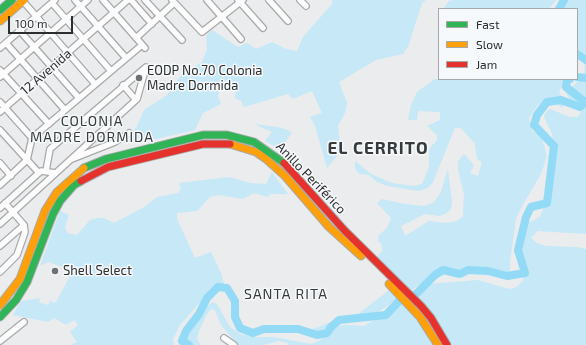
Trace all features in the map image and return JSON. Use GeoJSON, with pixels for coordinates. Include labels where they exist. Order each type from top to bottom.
{"type":"FeatureCollection","features":[{"type":"Feature","properties":{"kind":"main road"},"geometry":{"type":"LineString","coordinates":[[0,10],[12,0]]}},
{"type":"Feature","properties":{"kind":"main road"},"geometry":{"type":"LineString","coordinates":[[0,21],[23,0]]}},
{"type":"Feature","properties":{"kind":"main road","name":"Anillo Periférico"},"geometry":{"type":"LineString","coordinates":[[0,305],[20,279],[41,219],[51,199],[71,178],[94,163],[203,135],[227,135],[242,137],[265,148],[283,162],[345,231],[421,306],[431,318],[447,345]]}},
{"type":"Feature","properties":{"kind":"main road","name":"Anillo Periférico"},"geometry":{"type":"LineString","coordinates":[[0,317],[16,300],[27,282],[52,214],[60,201],[74,186],[94,173],[108,167],[203,144],[225,143],[245,147],[266,158],[329,227],[366,260],[415,312],[438,345]]}},
{"type":"Feature","properties":{"kind":"street"},"geometry":{"type":"LineString","coordinates":[[23,0],[95,84]]}},
{"type":"Feature","properties":{"kind":"street"},"geometry":{"type":"LineString","coordinates":[[75,0],[126,58]]}},
{"type":"Feature","properties":{"kind":"street"},"geometry":{"type":"LineString","coordinates":[[49,124],[22,93],[1,73],[20,59],[88,0]]}},
{"type":"Feature","properties":{"kind":"street"},"geometry":{"type":"LineString","coordinates":[[0,184],[11,176],[27,160],[32,138],[126,58],[143,46],[103,0]]}},
{"type":"Feature","properties":{"kind":"street","name":"12 Avenida"},"geometry":{"type":"LineString","coordinates":[[0,112],[128,0]]}},
{"type":"Feature","properties":{"kind":"street"},"geometry":{"type":"LineString","coordinates":[[131,0],[152,24]]}},
{"type":"Feature","properties":{"kind":"street"},"geometry":{"type":"LineString","coordinates":[[145,0],[182,40]]}},
{"type":"Feature","properties":{"kind":"street"},"geometry":{"type":"LineString","coordinates":[[207,0],[241,39]]}},
{"type":"Feature","properties":{"kind":"street"},"geometry":{"type":"LineString","coordinates":[[269,0],[288,21]]}},
{"type":"Feature","properties":{"kind":"street"},"geometry":{"type":"LineString","coordinates":[[300,0],[306,6]]}},
{"type":"Feature","properties":{"kind":"street"},"geometry":{"type":"LineString","coordinates":[[0,48],[53,1],[66,19],[111,71]]}},
{"type":"Feature","properties":{"kind":"street"},"geometry":{"type":"LineString","coordinates":[[136,38],[173,2],[200,31],[205,31],[240,1],[263,28]]}},
{"type":"Feature","properties":{"kind":"street"},"geometry":{"type":"LineString","coordinates":[[20,31],[79,98]]}},
{"type":"Feature","properties":{"kind":"street"},"geometry":{"type":"LineString","coordinates":[[6,43],[65,110]]}},
{"type":"Feature","properties":{"kind":"street"},"geometry":{"type":"LineString","coordinates":[[0,224],[136,100],[146,68],[144,67],[92,114],[50,148],[46,170]]}},
{"type":"Feature","properties":{"kind":"street"},"geometry":{"type":"LineString","coordinates":[[123,85],[136,100]]}},
{"type":"Feature","properties":{"kind":"street"},"geometry":{"type":"LineString","coordinates":[[0,102],[32,138]]}},
{"type":"Feature","properties":{"kind":"street"},"geometry":{"type":"LineString","coordinates":[[0,130],[39,173]]}},
{"type":"Feature","properties":{"kind":"street"},"geometry":{"type":"LineString","coordinates":[[69,160],[116,142],[129,133]]}},
{"type":"Feature","properties":{"kind":"street"},"geometry":{"type":"LineString","coordinates":[[0,163],[11,176]]}},
{"type":"Feature","properties":{"kind":"street"},"geometry":{"type":"LineString","coordinates":[[0,208],[39,173],[46,170],[56,173]]}},
{"type":"Feature","properties":{"kind":"street"},"geometry":{"type":"LineString","coordinates":[[0,272],[17,255],[25,232],[24,225],[5,203]]}},
{"type":"Feature","properties":{"kind":"street"},"geometry":{"type":"LineString","coordinates":[[0,246],[24,225]]}},
{"type":"Feature","properties":{"kind":"street"},"geometry":{"type":"LineString","coordinates":[[0,341],[24,322]]}},
{"type":"Feature","properties":{"kind":"street"},"geometry":{"type":"LineString","coordinates":[[224,338],[234,345]]}},
{"type":"Feature","properties":{"kind":"shaded area"},"geometry":{"type":"Polygon","coordinates":[[[332,0],[426,0],[422,3],[408,47],[403,54],[376,60],[339,82],[347,103],[345,113],[338,126],[341,151],[327,168],[315,126],[310,117],[322,113],[312,91],[293,99],[288,94],[244,107],[241,101],[235,98],[236,83],[226,80],[220,88],[218,96],[221,104],[203,113],[195,130],[143,142],[128,139],[137,126],[144,110],[167,95],[182,74],[202,62],[207,49],[206,36],[212,30],[238,47],[247,43],[256,49],[272,42],[286,49],[297,51],[303,37],[332,4],[332,0]]]}},
{"type":"Feature","properties":{"kind":"shaded area"},"geometry":{"type":"Polygon","coordinates":[[[556,0],[550,8],[444,8],[449,1],[556,0]]]}},
{"type":"Feature","properties":{"kind":"shaded area"},"geometry":{"type":"Polygon","coordinates":[[[567,0],[586,0],[586,234],[538,231],[531,238],[537,243],[546,246],[577,247],[586,249],[586,345],[288,345],[288,343],[279,341],[263,345],[238,345],[221,325],[215,310],[211,309],[199,331],[197,339],[201,345],[181,345],[186,330],[207,306],[213,302],[217,304],[230,327],[240,334],[256,337],[273,337],[312,344],[322,339],[336,326],[364,326],[409,299],[428,284],[478,280],[509,289],[517,287],[523,280],[523,267],[520,256],[524,225],[540,217],[546,202],[553,142],[552,134],[544,117],[546,112],[550,109],[570,117],[577,117],[581,113],[577,105],[571,101],[566,93],[582,77],[585,70],[584,62],[578,57],[578,8],[563,8],[567,0]]]}},
{"type":"Feature","properties":{"kind":"shaded area"},"geometry":{"type":"Polygon","coordinates":[[[435,79],[567,80],[559,91],[563,102],[563,108],[553,102],[545,101],[538,105],[529,118],[532,131],[541,135],[547,156],[541,174],[516,219],[510,271],[504,275],[497,276],[469,270],[441,271],[378,312],[363,319],[340,322],[313,333],[302,333],[342,318],[358,314],[388,291],[390,285],[377,257],[382,251],[382,245],[378,241],[379,235],[387,228],[391,218],[377,203],[382,199],[423,206],[433,203],[440,194],[448,169],[452,202],[451,209],[447,213],[440,216],[425,214],[401,226],[405,236],[429,221],[446,223],[457,221],[463,216],[464,194],[458,170],[458,161],[464,154],[474,165],[470,173],[478,176],[482,162],[477,159],[475,144],[461,128],[455,128],[433,182],[428,188],[418,191],[388,186],[377,182],[369,175],[359,174],[355,168],[355,161],[371,174],[392,183],[413,186],[422,184],[429,167],[429,149],[437,140],[437,135],[427,126],[440,120],[440,112],[418,111],[417,120],[408,120],[411,105],[417,92],[435,79]]]}},
{"type":"Feature","properties":{"kind":"shaded area"},"geometry":{"type":"Polygon","coordinates":[[[254,124],[278,127],[292,133],[280,149],[265,141],[272,132],[254,124]]]}},
{"type":"Feature","properties":{"kind":"shaded area"},"geometry":{"type":"Polygon","coordinates":[[[272,172],[288,194],[270,194],[268,197],[254,193],[243,199],[219,195],[210,197],[197,211],[177,213],[177,219],[195,258],[211,252],[221,273],[225,288],[220,286],[212,289],[180,325],[173,339],[174,345],[70,345],[77,342],[70,332],[78,325],[74,320],[66,325],[54,318],[48,322],[13,315],[21,301],[40,298],[39,302],[48,305],[51,299],[52,303],[56,302],[70,276],[68,269],[48,262],[40,266],[60,211],[69,215],[65,227],[67,233],[77,235],[90,220],[104,218],[114,223],[146,206],[157,197],[179,193],[181,188],[179,183],[229,177],[250,183],[266,184],[272,172]]]}},
{"type":"Feature","properties":{"kind":"waterway"},"geometry":{"type":"LineString","coordinates":[[560,8],[564,0]]}},
{"type":"Feature","properties":{"kind":"waterway"},"geometry":{"type":"LineString","coordinates":[[578,55],[586,60]]}},
{"type":"Feature","properties":{"kind":"waterway"},"geometry":{"type":"LineString","coordinates":[[578,77],[586,78]]}},
{"type":"Feature","properties":{"kind":"waterway"},"geometry":{"type":"LineString","coordinates":[[189,345],[182,341],[186,331],[199,314],[207,298],[218,287],[227,288],[235,301],[235,317],[240,328],[253,333],[264,329],[298,329],[317,335],[327,333],[339,320],[386,315],[400,300],[416,294],[435,275],[443,270],[460,274],[468,270],[488,271],[507,276],[525,273],[518,250],[526,217],[531,207],[547,203],[554,146],[534,125],[537,115],[547,102],[561,100],[580,107],[585,102],[566,87],[567,80]]}},
{"type":"Feature","properties":{"kind":"traffic: fast"},"geometry":{"type":"LineString","coordinates":[[0,10],[12,0]]}},
{"type":"Feature","properties":{"kind":"traffic: fast"},"geometry":{"type":"LineString","coordinates":[[84,168],[106,159],[203,135],[227,135],[254,142],[284,163]]}},
{"type":"Feature","properties":{"kind":"traffic: fast"},"geometry":{"type":"LineString","coordinates":[[0,317],[16,300],[27,282],[53,214],[60,201],[74,185],[81,181]]}},
{"type":"Feature","properties":{"kind":"traffic: slow"},"geometry":{"type":"LineString","coordinates":[[0,21],[24,0]]}},
{"type":"Feature","properties":{"kind":"traffic: slow"},"geometry":{"type":"LineString","coordinates":[[230,144],[256,152],[266,159],[285,176],[329,227],[361,256]]}},
{"type":"Feature","properties":{"kind":"traffic: slow"},"geometry":{"type":"LineString","coordinates":[[0,305],[20,279],[45,211],[57,192],[84,168]]}},
{"type":"Feature","properties":{"kind":"traffic: slow"},"geometry":{"type":"LineString","coordinates":[[389,284],[420,317],[438,345]]}},
{"type":"Feature","properties":{"kind":"traffic: jam"},"geometry":{"type":"LineString","coordinates":[[81,181],[108,167],[203,144],[230,144]]}},
{"type":"Feature","properties":{"kind":"traffic: jam"},"geometry":{"type":"LineString","coordinates":[[284,163],[345,231],[421,306],[431,318],[447,345]]}},
{"type":"Feature","properties":{"kind":"place","name":"EODP No.70 Colonia Madre Dormida"},"geometry":{"type":"Point","coordinates":[139,78]}},
{"type":"Feature","properties":{"kind":"place","name":"Shell Select"},"geometry":{"type":"Point","coordinates":[55,271]}},
{"type":"Feature","properties":{"kind":"district","name":"COLONIA MADRE DORMIDA"},"geometry":{"type":"Point","coordinates":[92,130]}},
{"type":"Feature","properties":{"kind":"district","name":"EL CERRITO"},"geometry":{"type":"Point","coordinates":[378,148]}},
{"type":"Feature","properties":{"kind":"district","name":"SANTA RITA"},"geometry":{"type":"Point","coordinates":[286,294]}}]}
